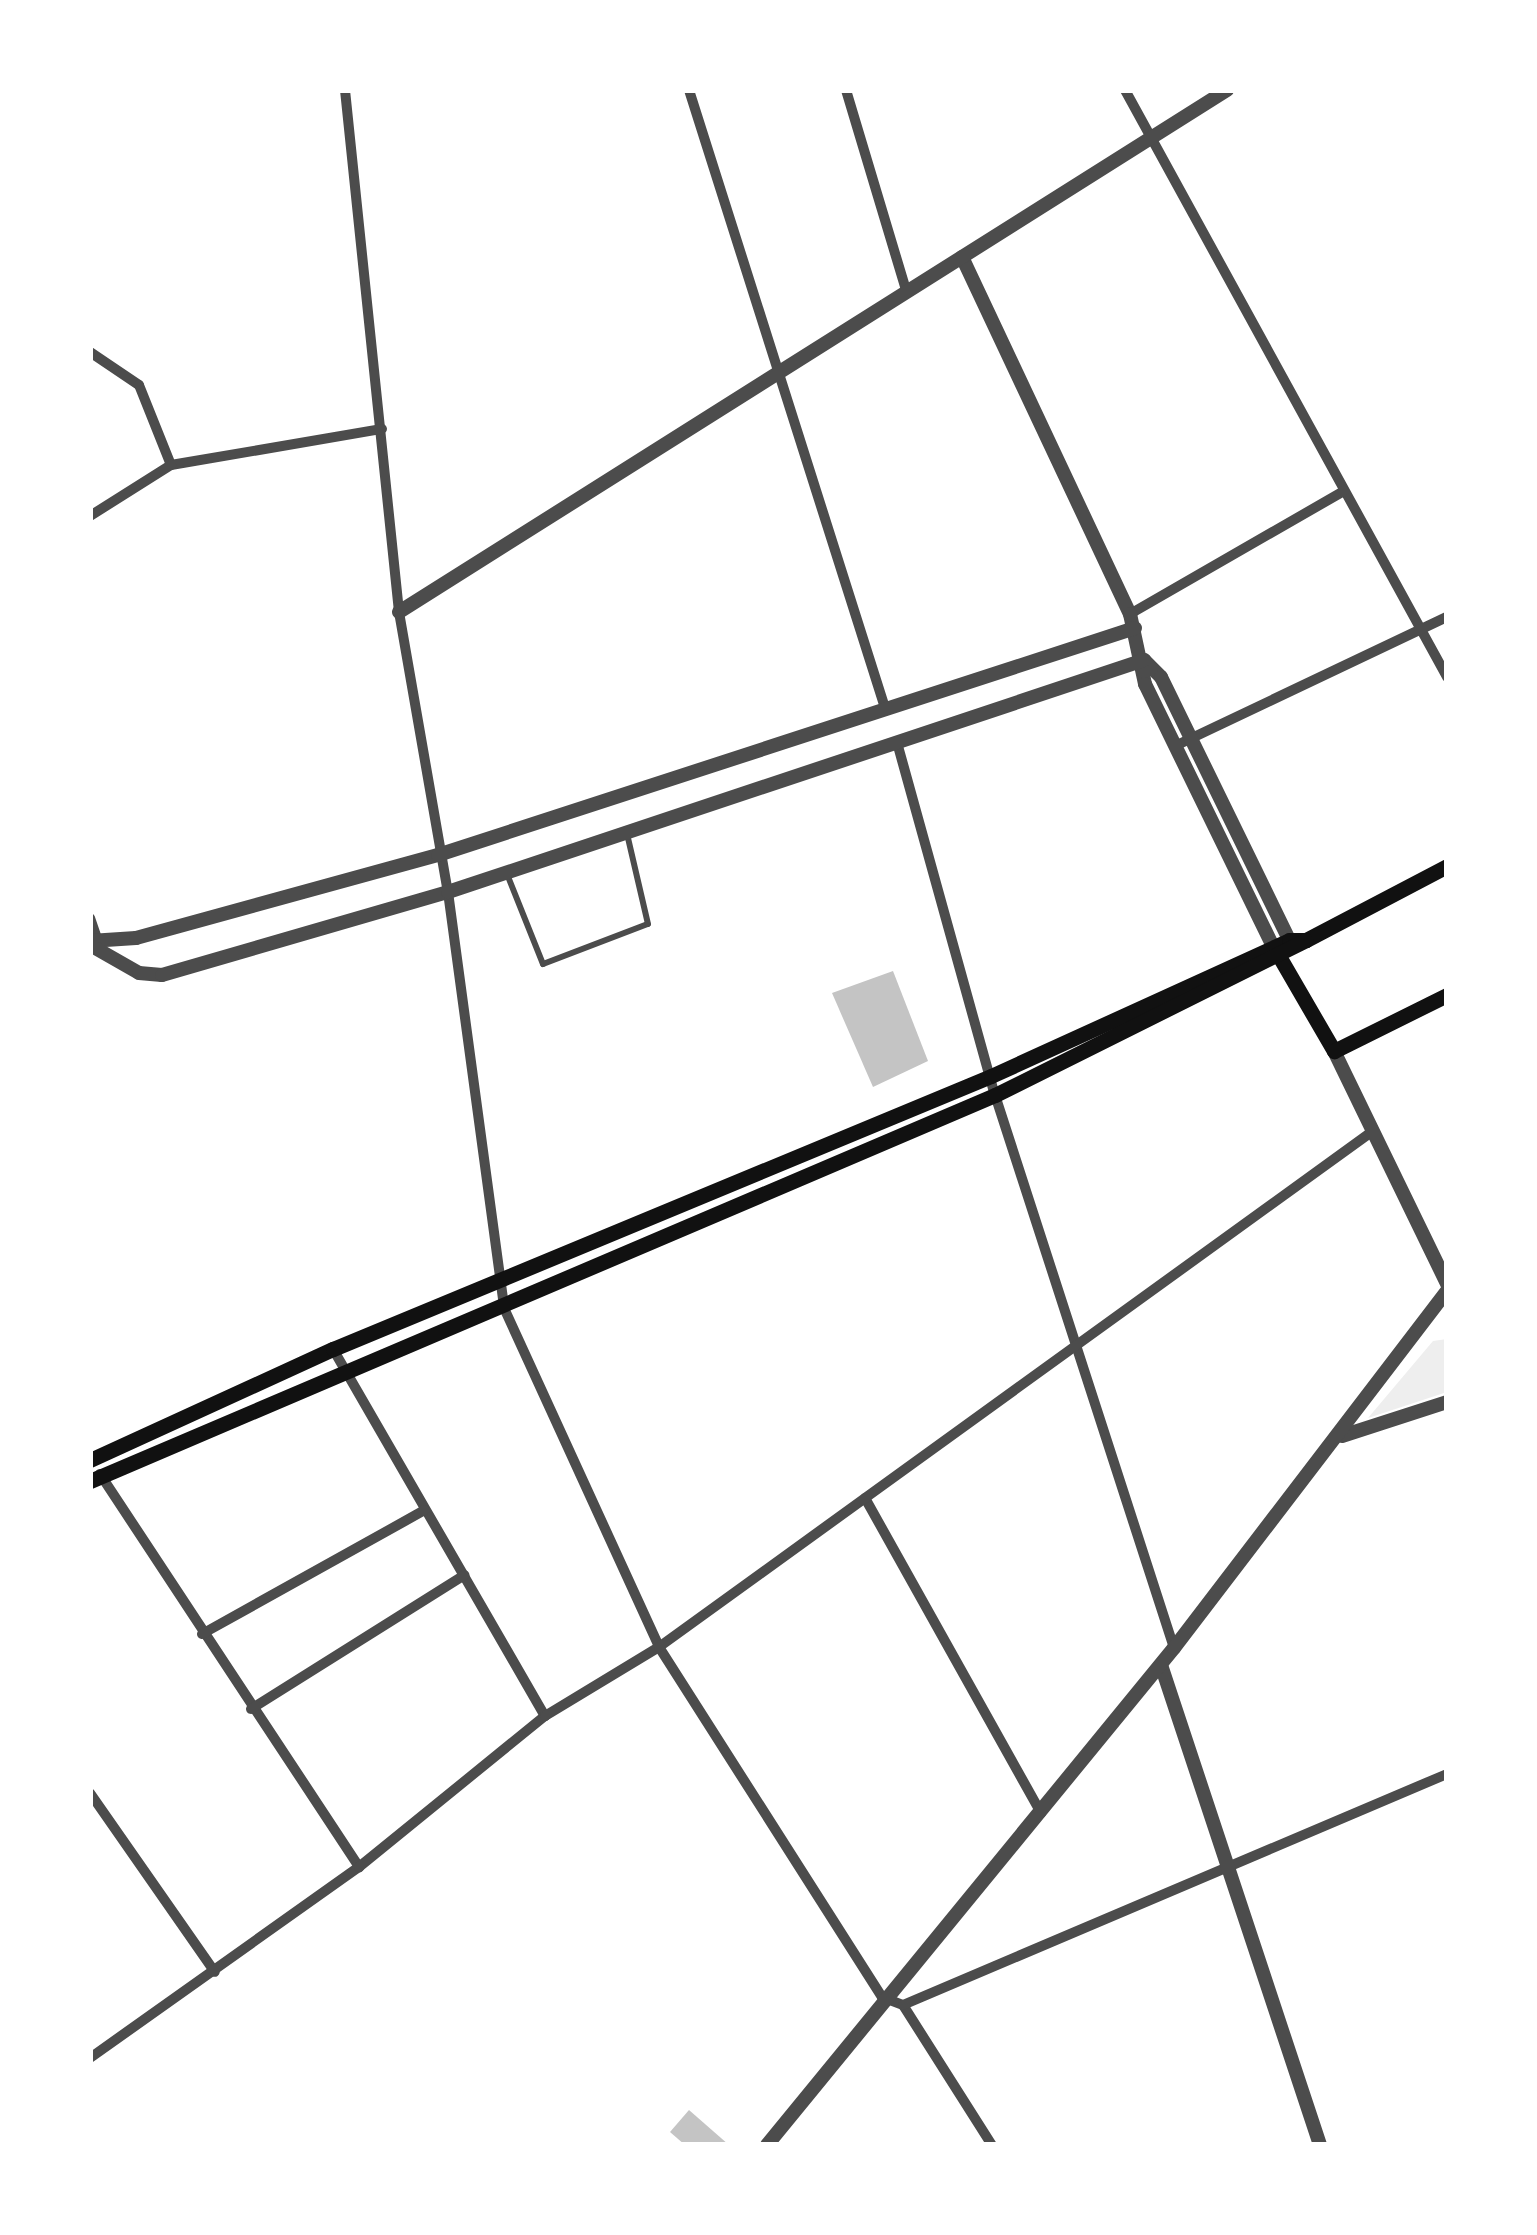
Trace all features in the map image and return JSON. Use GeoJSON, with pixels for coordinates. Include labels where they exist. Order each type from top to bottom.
{"type":"FeatureCollection","features":[{"type":"Feature","properties":{"kind":"main road"},"geometry":{"type":"LineString","coordinates":[[96,1479],[343,1369],[504,1307],[995,1095],[1447,866]]}},
{"type":"Feature","properties":{"kind":"main road"},"geometry":{"type":"LineString","coordinates":[[1288,947],[1294,973],[1334,1051],[1447,995]]}},
{"type":"Feature","properties":{"kind":"main road"},"geometry":{"type":"LineString","coordinates":[[91,1460],[333,1349],[499,1284],[1288,947]]}},
{"type":"Feature","properties":{"kind":"main road"},"geometry":{"type":"LineString","coordinates":[[765,1170],[773,1190]]}},
{"type":"Feature","properties":{"kind":"street"},"geometry":{"type":"LineString","coordinates":[[345,90],[399,612],[448,892],[504,1307],[659,1647],[882,1997],[903,2005],[992,2145]]}},
{"type":"Feature","properties":{"kind":"street"},"geometry":{"type":"LineString","coordinates":[[689,90],[886,711]]}},
{"type":"Feature","properties":{"kind":"street"},"geometry":{"type":"LineString","coordinates":[[846,90],[907,290]]}},
{"type":"Feature","properties":{"kind":"street"},"geometry":{"type":"LineString","coordinates":[[1125,90],[1447,676]]}},
{"type":"Feature","properties":{"kind":"street"},"geometry":{"type":"LineString","coordinates":[[399,612],[1227,90]]}},
{"type":"Feature","properties":{"kind":"street"},"geometry":{"type":"LineString","coordinates":[[962,257],[1133,621],[1145,684],[1288,947]]}},
{"type":"Feature","properties":{"kind":"street"},"geometry":{"type":"LineString","coordinates":[[90,352],[139,385],[171,465]]}},
{"type":"Feature","properties":{"kind":"street"},"geometry":{"type":"LineString","coordinates":[[90,516],[171,465],[382,429]]}},
{"type":"Feature","properties":{"kind":"street"},"geometry":{"type":"LineString","coordinates":[[92,942],[136,938],[438,855],[886,711],[1133,621],[1344,491]]}},
{"type":"Feature","properties":{"kind":"street"},"geometry":{"type":"LineString","coordinates":[[1175,746],[1447,616]]}},
{"type":"Feature","properties":{"kind":"street"},"geometry":{"type":"LineString","coordinates":[[1144,660],[1191,737],[1288,947]]}},
{"type":"Feature","properties":{"kind":"street"},"geometry":{"type":"LineString","coordinates":[[90,918],[92,942],[103,956],[162,975],[448,892],[898,746],[1144,660]]}},
{"type":"Feature","properties":{"kind":"street"},"geometry":{"type":"LineString","coordinates":[[898,746],[995,1095],[1174,1648]]}},
{"type":"Feature","properties":{"kind":"street"},"geometry":{"type":"LineString","coordinates":[[767,2145],[882,1997],[1161,1665],[1342,1436],[1447,1287],[1334,1051]]}},
{"type":"Feature","properties":{"kind":"street"},"geometry":{"type":"LineString","coordinates":[[90,2058],[359,1867],[544,1716],[659,1647],[1372,1131]]}},
{"type":"Feature","properties":{"kind":"street"},"geometry":{"type":"LineString","coordinates":[[333,1349],[544,1716]]}},
{"type":"Feature","properties":{"kind":"street"},"geometry":{"type":"LineString","coordinates":[[1342,1436],[1447,1402]]}},
{"type":"Feature","properties":{"kind":"street"},"geometry":{"type":"LineString","coordinates":[[91,1460],[96,1479],[359,1867]]}},
{"type":"Feature","properties":{"kind":"street"},"geometry":{"type":"LineString","coordinates":[[866,1498],[1041,1813]]}},
{"type":"Feature","properties":{"kind":"street"},"geometry":{"type":"LineString","coordinates":[[202,1634],[425,1510]]}},
{"type":"Feature","properties":{"kind":"street"},"geometry":{"type":"LineString","coordinates":[[251,1708],[465,1575]]}},
{"type":"Feature","properties":{"kind":"street"},"geometry":{"type":"LineString","coordinates":[[1161,1665],[1320,2145]]}},
{"type":"Feature","properties":{"kind":"street"},"geometry":{"type":"LineString","coordinates":[[903,2005],[1447,1774]]}},
{"type":"Feature","properties":{"kind":"street"},"geometry":{"type":"LineString","coordinates":[[90,1793],[215,1972]]}},
{"type":"Feature","properties":{"kind":"street"},"geometry":{"type":"LineString","coordinates":[[90,1822],[103,1812]]}},
{"type":"Feature","properties":{"kind":"lane"},"geometry":{"type":"LineString","coordinates":[[506,871],[544,964],[648,925],[626,831]]}},
{"type":"Feature","properties":{"kind":"shaded area"},"geometry":{"type":"Polygon","coordinates":[[[1447,1339],[1447,1392],[1368,1418],[1433,1341],[1447,1339]]]}},
{"type":"Feature","properties":{"kind":"building"},"geometry":{"type":"Polygon","coordinates":[[[893,971],[928,1061],[873,1087],[832,993],[893,971]]]}},
{"type":"Feature","properties":{"kind":"building"},"geometry":{"type":"Polygon","coordinates":[[[689,2110],[729,2145],[685,2145],[670,2132],[689,2110]]]}}]}
